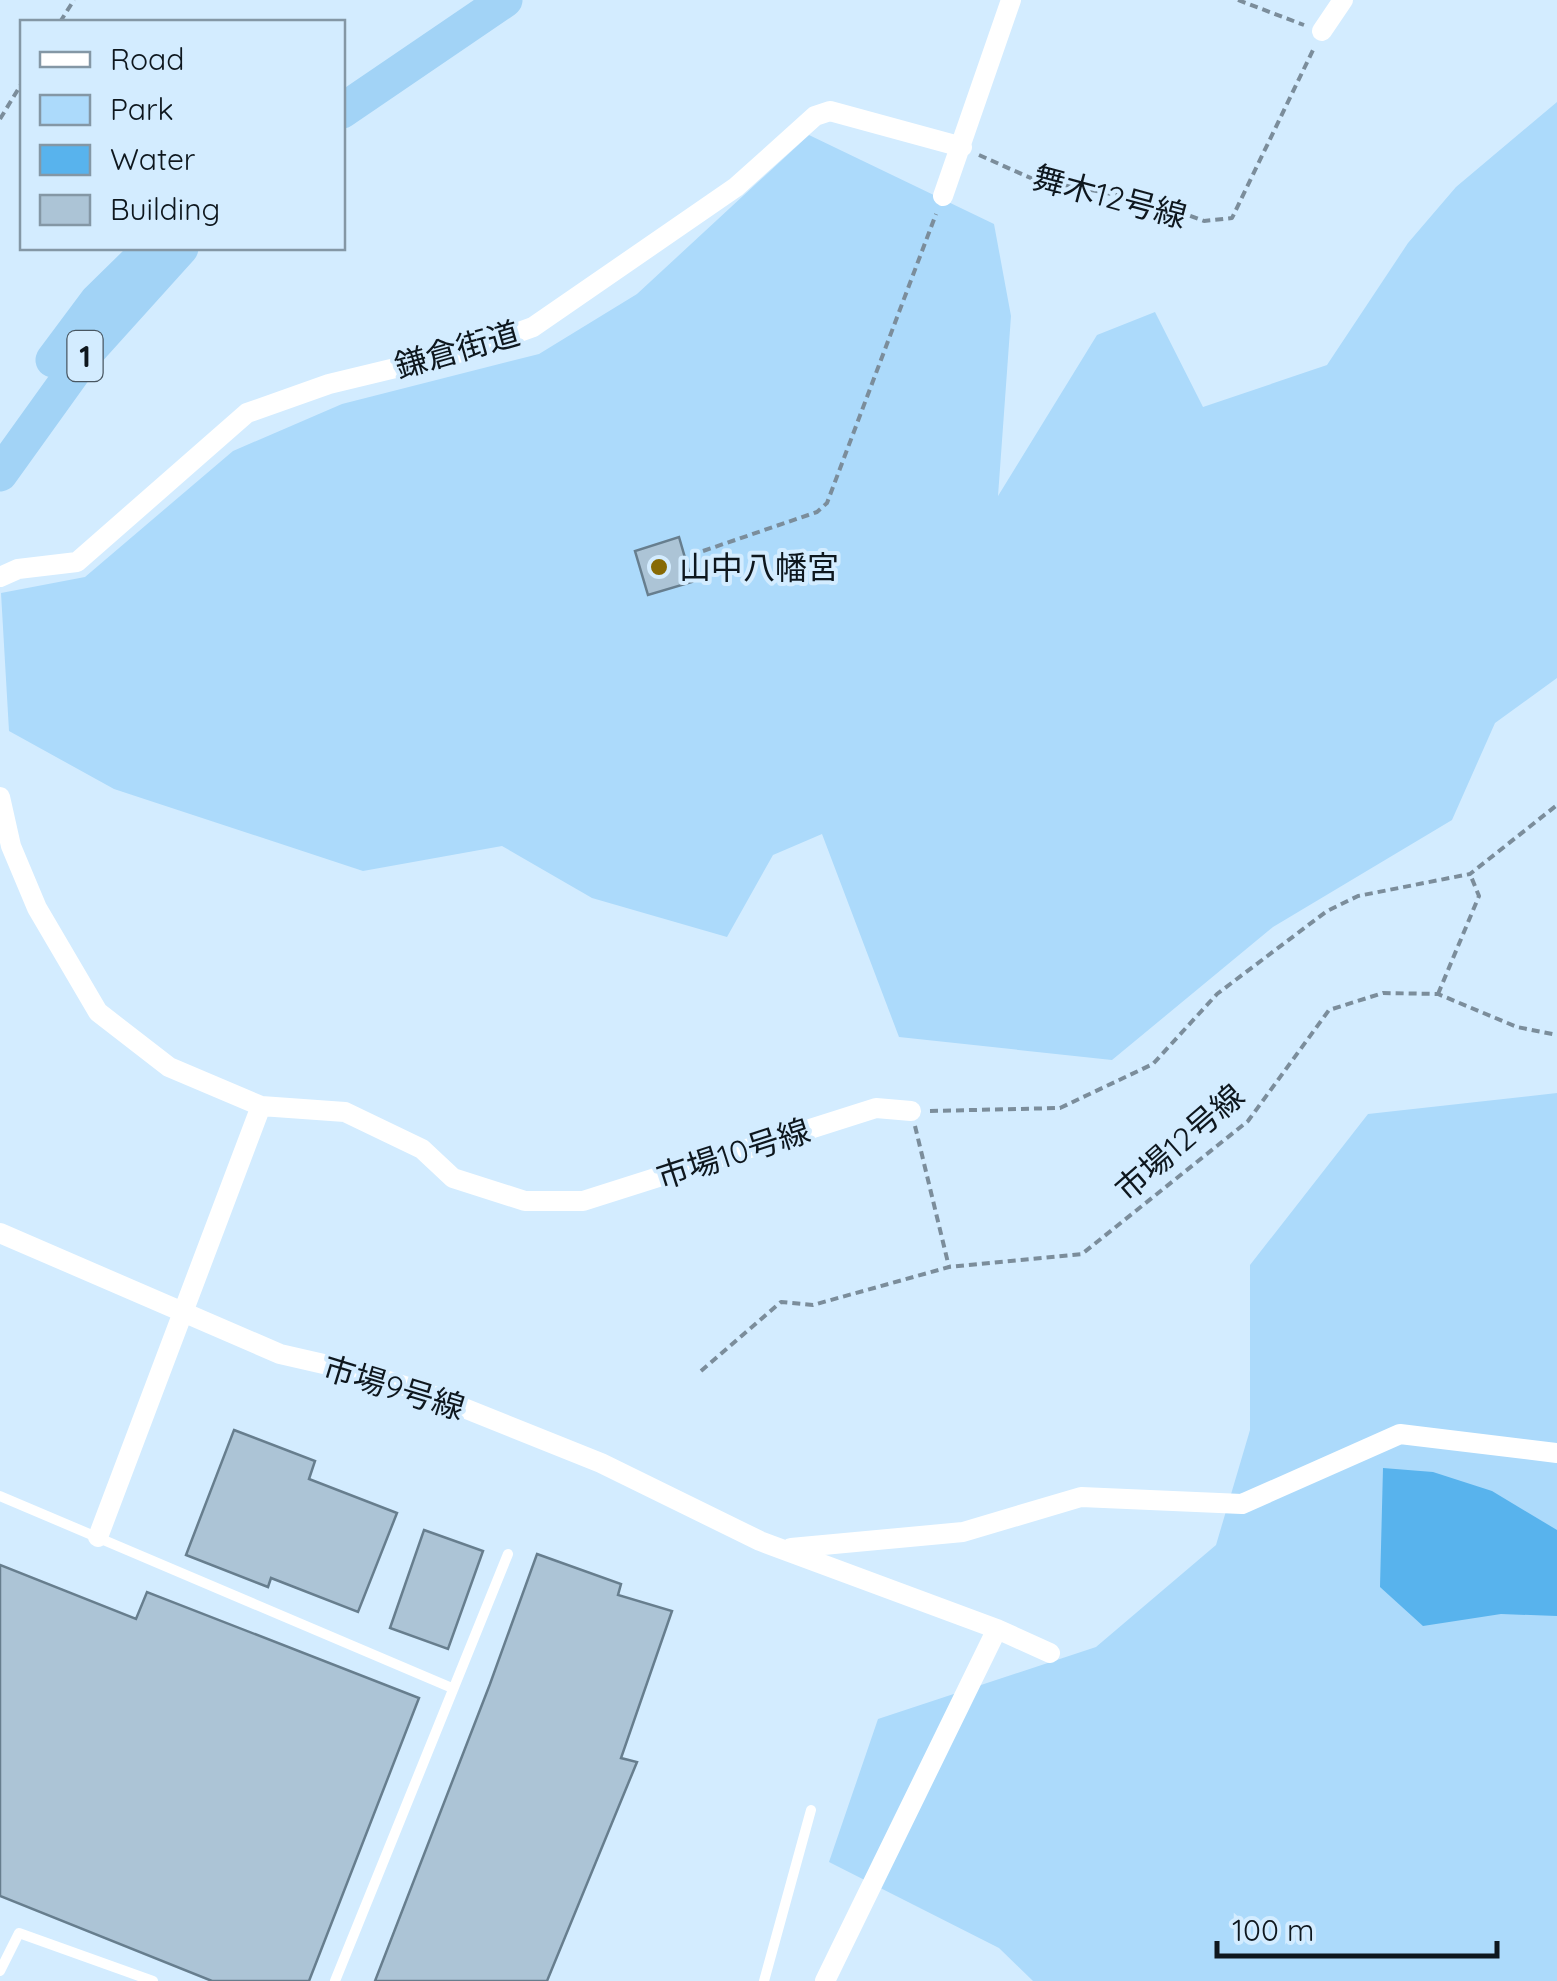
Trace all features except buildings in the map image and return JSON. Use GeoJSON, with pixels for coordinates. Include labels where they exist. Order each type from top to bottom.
{"type":"FeatureCollection","features":[{"type":"Feature","properties":{"kind":"highway"},"geometry":{"type":"LineString","coordinates":[[345,82],[466,0]]}},
{"type":"Feature","properties":{"kind":"highway"},"geometry":{"type":"LineString","coordinates":[[345,109],[506,0]]}},
{"type":"Feature","properties":{"kind":"highway","name":"1"},"geometry":{"type":"LineString","coordinates":[[0,433],[97,301],[149,250]]}},
{"type":"Feature","properties":{"kind":"highway","name":"1"},"geometry":{"type":"LineString","coordinates":[[0,474],[89,350],[180,250]]}},
{"type":"Feature","properties":{"kind":"street"},"geometry":{"type":"LineString","coordinates":[[943,196],[1011,0]]}},
{"type":"Feature","properties":{"kind":"street"},"geometry":{"type":"LineString","coordinates":[[1322,31],[1343,0]]}},
{"type":"Feature","properties":{"kind":"street","name":"鎌倉街道"},"geometry":{"type":"LineString","coordinates":[[0,577],[18,569],[77,562],[247,413],[329,384],[470,350],[534,327],[736,187],[815,116],[830,111],[962,147]]}},
{"type":"Feature","properties":{"kind":"street","name":"市場10号線"},"geometry":{"type":"LineString","coordinates":[[0,797],[11,846],[37,908],[98,1012],[169,1067],[261,1106],[345,1112],[422,1150],[454,1178],[524,1200],[583,1200],[876,1108],[911,1111]]}},
{"type":"Feature","properties":{"kind":"street"},"geometry":{"type":"LineString","coordinates":[[98,1537],[261,1106]]}},
{"type":"Feature","properties":{"kind":"street","name":"市場9号線"},"geometry":{"type":"LineString","coordinates":[[0,1232],[280,1354],[424,1392],[601,1463],[760,1541],[997,1629],[1050,1653]]}},
{"type":"Feature","properties":{"kind":"street"},"geometry":{"type":"LineString","coordinates":[[784,1548],[963,1532],[1082,1496],[1242,1504],[1400,1434],[1557,1453]]}},
{"type":"Feature","properties":{"kind":"street"},"geometry":{"type":"LineString","coordinates":[[826,1981],[997,1629]]}},
{"type":"Feature","properties":{"kind":"lane"},"geometry":{"type":"LineString","coordinates":[[0,1496],[452,1688]]}},
{"type":"Feature","properties":{"kind":"lane"},"geometry":{"type":"LineString","coordinates":[[335,1981],[508,1554]]}},
{"type":"Feature","properties":{"kind":"lane"},"geometry":{"type":"LineString","coordinates":[[764,1981],[811,1810]]}},
{"type":"Feature","properties":{"kind":"lane"},"geometry":{"type":"LineString","coordinates":[[0,1971],[19,1933],[153,1981]]}},
{"type":"Feature","properties":{"kind":"path"},"geometry":{"type":"LineString","coordinates":[[1238,0],[1322,31]]}},
{"type":"Feature","properties":{"kind":"path","name":"舞木12号線"},"geometry":{"type":"LineString","coordinates":[[962,147],[1032,179],[1153,202],[1204,222],[1232,218],[1322,31]]}},
{"type":"Feature","properties":{"kind":"path"},"geometry":{"type":"LineString","coordinates":[[0,119],[20,86]]}},
{"type":"Feature","properties":{"kind":"path"},"geometry":{"type":"LineString","coordinates":[[703,551],[817,512],[828,504],[943,196]]}},
{"type":"Feature","properties":{"kind":"path"},"geometry":{"type":"LineString","coordinates":[[949,1268],[911,1111],[1060,1108],[1153,1064],[1216,994],[1327,911],[1358,896],[1470,874],[1557,805]]}},
{"type":"Feature","properties":{"kind":"path"},"geometry":{"type":"LineString","coordinates":[[1438,994],[1479,896],[1470,874]]}},
{"type":"Feature","properties":{"kind":"path","name":"市場12号線"},"geometry":{"type":"LineString","coordinates":[[701,1371],[781,1302],[813,1305],[949,1268],[1082,1254],[1248,1121],[1329,1010],[1383,993],[1438,994],[1517,1028],[1557,1035]]}},
{"type":"Feature","properties":{"kind":"green space"},"geometry":{"type":"Polygon","coordinates":[[[1557,102],[1557,678],[1495,723],[1452,820],[1273,927],[1112,1060],[899,1037],[822,834],[773,855],[727,937],[592,898],[502,846],[363,871],[114,789],[9,731],[1,593],[85,577],[233,451],[342,404],[539,354],[637,294],[809,135],[994,224],[1011,316],[998,496],[1097,335],[1155,312],[1203,407],[1327,365],[1408,243],[1456,187],[1557,102]]]}},
{"type":"Feature","properties":{"kind":"green space"},"geometry":{"type":"Polygon","coordinates":[[[1557,1093],[1557,1981],[1033,1981],[999,1948],[829,1862],[878,1719],[1096,1647],[1216,1545],[1250,1430],[1250,1265],[1368,1114],[1557,1093]]]}},
{"type":"Feature","properties":{"kind":"water"},"geometry":{"type":"Polygon","coordinates":[[[1383,1468],[1433,1472],[1492,1491],[1557,1530],[1557,1616],[1501,1614],[1423,1626],[1380,1587],[1383,1468]]]}},
{"type":"Feature","properties":{"kind":"place","name":"山中八幡宮"},"geometry":{"type":"Point","coordinates":[659,567]}}]}
